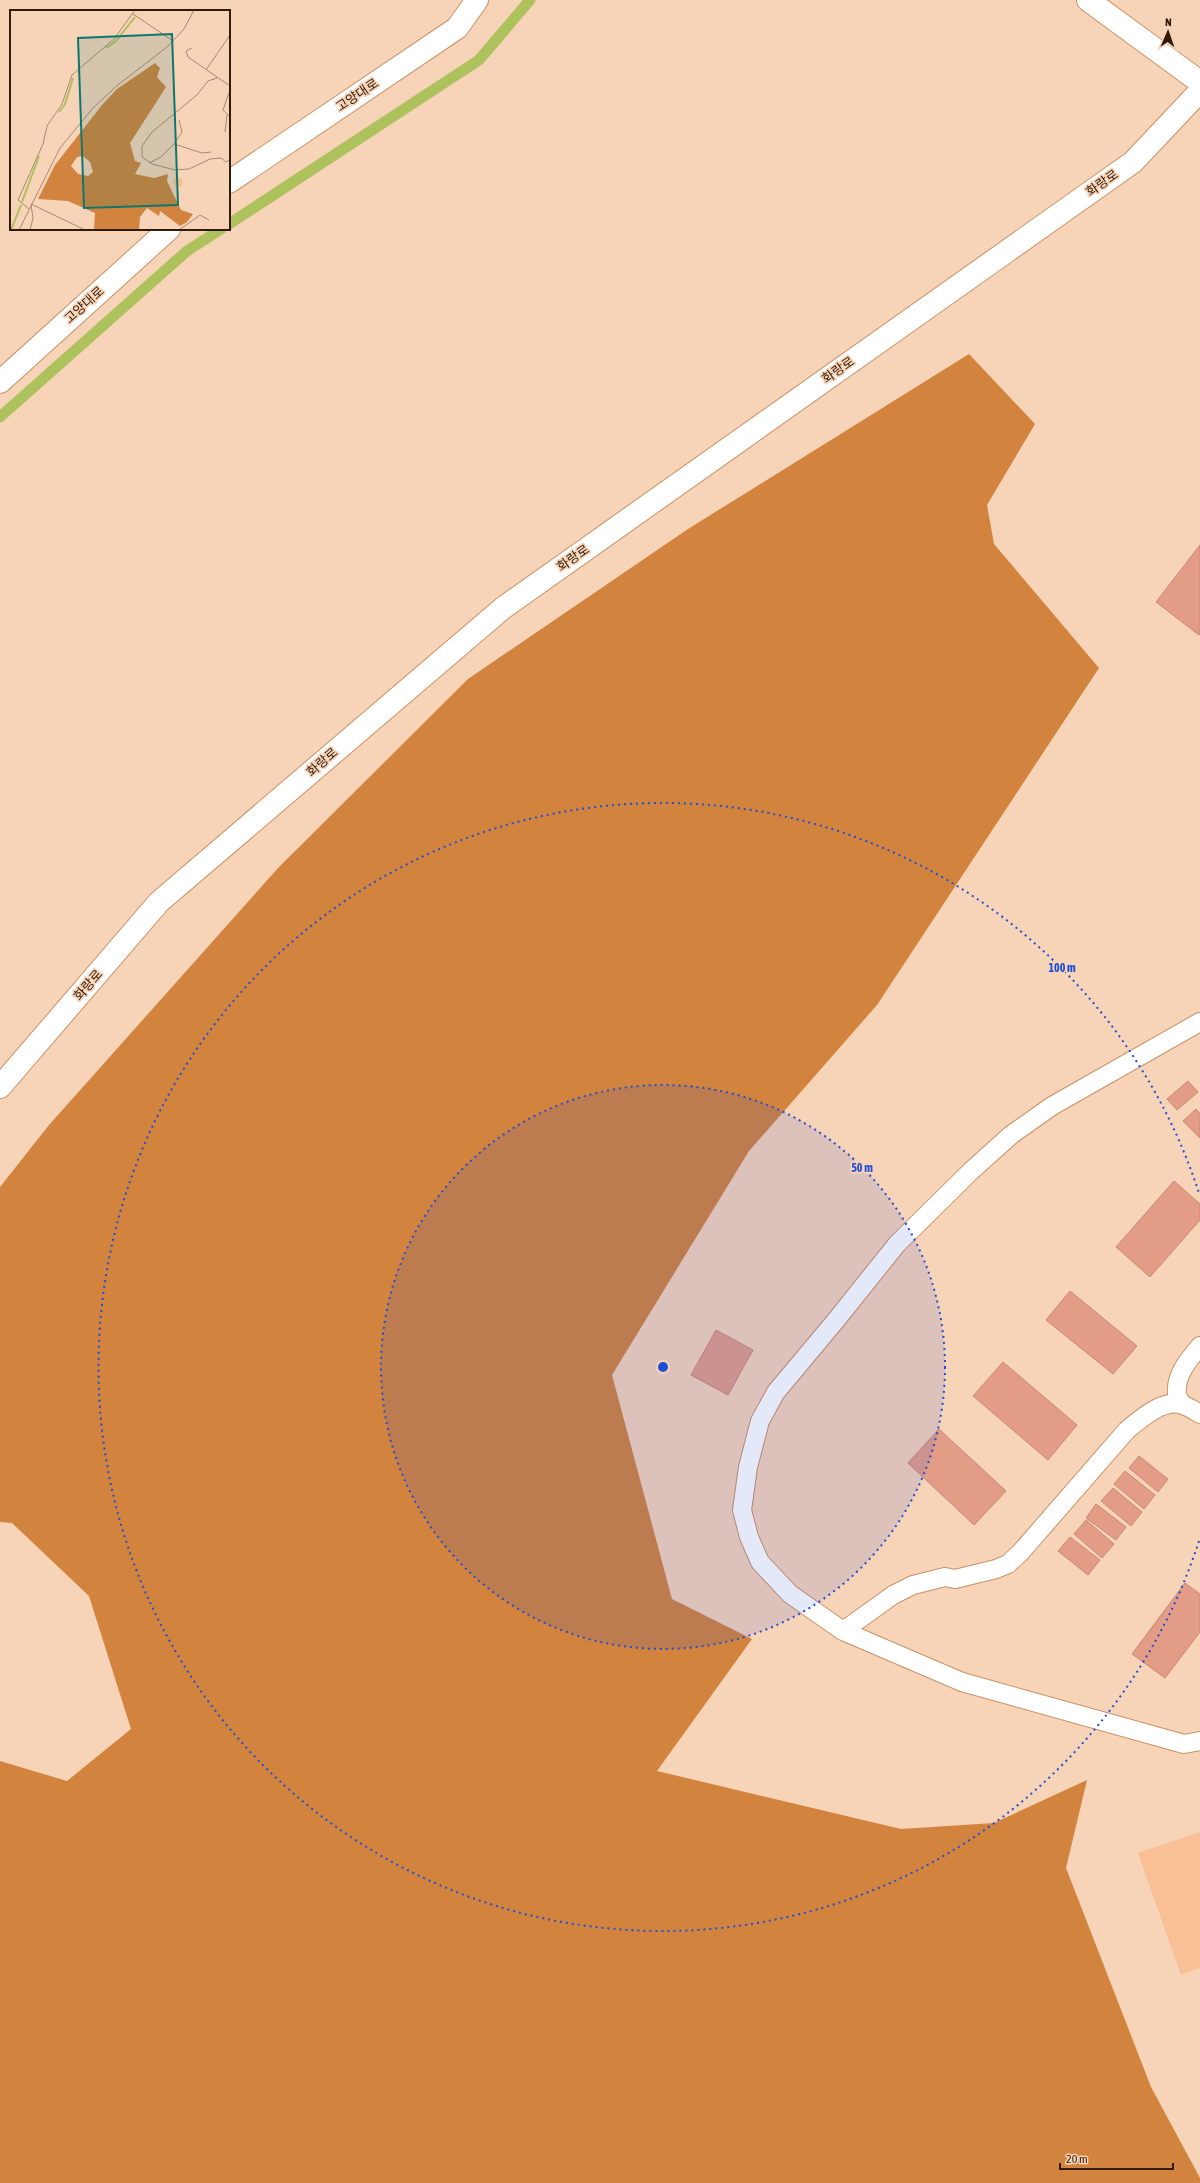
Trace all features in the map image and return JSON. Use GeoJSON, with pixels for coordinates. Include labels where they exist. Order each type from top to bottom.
{"type":"FeatureCollection","features":[{"type":"Feature","properties":{"kind":"main road","name":"고양대로"},"geometry":{"type":"LineString","coordinates":[[230,181],[457,28],[477,0]]}},
{"type":"Feature","properties":{"kind":"main road"},"geometry":{"type":"LineString","coordinates":[[1088,0],[1200,82]]}},
{"type":"Feature","properties":{"kind":"main road","name":"화랑로"},"geometry":{"type":"LineString","coordinates":[[0,1087],[159,902],[503,608],[1133,162],[1200,91]]}},
{"type":"Feature","properties":{"kind":"main road","name":"고양대로"},"geometry":{"type":"LineString","coordinates":[[0,382],[168,230]]}},
{"type":"Feature","properties":{"kind":"lane"},"geometry":{"type":"LineString","coordinates":[[1200,1022],[1052,1106],[1011,1135],[971,1171],[897,1244],[776,1392],[760,1421],[748,1467],[742,1510],[749,1537],[760,1562],[790,1594],[843,1631],[976,1686],[1184,1744],[1200,1741]]}},
{"type":"Feature","properties":{"kind":"lane"},"geometry":{"type":"LineString","coordinates":[[1182,1404],[1177,1393],[1179,1377],[1189,1358],[1200,1346]]}},
{"type":"Feature","properties":{"kind":"lane"},"geometry":{"type":"LineString","coordinates":[[843,1631],[893,1595],[913,1585],[945,1577],[955,1579],[1008,1564],[1020,1553],[1127,1430],[1146,1414],[1163,1406],[1182,1404],[1200,1414]]}},
{"type":"Feature","properties":{"kind":"shaded area"},"geometry":{"type":"Polygon","coordinates":[[[969,354],[1035,424],[987,505],[994,544],[1099,668],[877,1005],[749,1151],[612,1375],[672,1599],[752,1639],[657,1771],[901,1829],[994,1823],[1087,1780],[1066,1868],[1151,2087],[1200,2178],[1200,2183],[0,2183],[0,1761],[67,1781],[131,1729],[89,1596],[12,1523],[0,1522],[0,1187],[49,1125],[279,867],[468,679],[688,529],[969,354]]]}},
{"type":"Feature","properties":{"kind":"shaded area"},"geometry":{"type":"Polygon","coordinates":[[[1200,1832],[1200,1968],[1181,1975],[1138,1853],[1200,1832]]]}},
{"type":"Feature","properties":{"kind":"building"},"geometry":{"type":"Polygon","coordinates":[[[1200,545],[1200,633],[1199,635],[1156,602],[1200,545]]]}},
{"type":"Feature","properties":{"kind":"building"},"geometry":{"type":"Polygon","coordinates":[[[1188,1081],[1198,1092],[1177,1110],[1167,1099],[1188,1081]]]}},
{"type":"Feature","properties":{"kind":"building"},"geometry":{"type":"Polygon","coordinates":[[[1196,1109],[1200,1114],[1200,1138],[1183,1121],[1196,1109]]]}},
{"type":"Feature","properties":{"kind":"building"},"geometry":{"type":"Polygon","coordinates":[[[1174,1181],[1200,1204],[1200,1220],[1150,1277],[1116,1247],[1174,1181]]]}},
{"type":"Feature","properties":{"kind":"building"},"geometry":{"type":"Polygon","coordinates":[[[1070,1291],[1137,1346],[1113,1374],[1046,1320],[1070,1291]]]}},
{"type":"Feature","properties":{"kind":"building"},"geometry":{"type":"Polygon","coordinates":[[[716,1330],[753,1350],[728,1395],[691,1375],[716,1330]]]}},
{"type":"Feature","properties":{"kind":"building"},"geometry":{"type":"Polygon","coordinates":[[[1003,1362],[1077,1425],[1048,1460],[973,1396],[1003,1362]]]}},
{"type":"Feature","properties":{"kind":"building"},"geometry":{"type":"Polygon","coordinates":[[[939,1429],[1006,1491],[974,1525],[908,1463],[939,1429]]]}},
{"type":"Feature","properties":{"kind":"building"},"geometry":{"type":"Polygon","coordinates":[[[1139,1456],[1168,1479],[1158,1492],[1129,1468],[1139,1456]]]}},
{"type":"Feature","properties":{"kind":"building"},"geometry":{"type":"Polygon","coordinates":[[[1125,1471],[1155,1495],[1144,1509],[1114,1484],[1125,1471]]]}},
{"type":"Feature","properties":{"kind":"building"},"geometry":{"type":"Polygon","coordinates":[[[1113,1488],[1142,1512],[1131,1526],[1101,1501],[1113,1488]]]}},
{"type":"Feature","properties":{"kind":"building"},"geometry":{"type":"Polygon","coordinates":[[[1096,1504],[1126,1527],[1116,1540],[1086,1518],[1096,1504]]]}},
{"type":"Feature","properties":{"kind":"building"},"geometry":{"type":"Polygon","coordinates":[[[1086,1520],[1114,1544],[1102,1558],[1074,1534],[1086,1520]]]}},
{"type":"Feature","properties":{"kind":"building"},"geometry":{"type":"Polygon","coordinates":[[[1070,1537],[1100,1560],[1088,1575],[1058,1551],[1070,1537]]]}},
{"type":"Feature","properties":{"kind":"building"},"geometry":{"type":"Polygon","coordinates":[[[1185,1583],[1200,1594],[1200,1632],[1165,1678],[1132,1654],[1185,1583]]]}},
{"type":"Feature","properties":{"kind":"waterway"},"geometry":{"type":"LineString","coordinates":[[230,223],[479,60],[530,0]]}},
{"type":"Feature","properties":{"kind":"waterway"},"geometry":{"type":"LineString","coordinates":[[0,417],[187,251],[219,230]]}}]}
